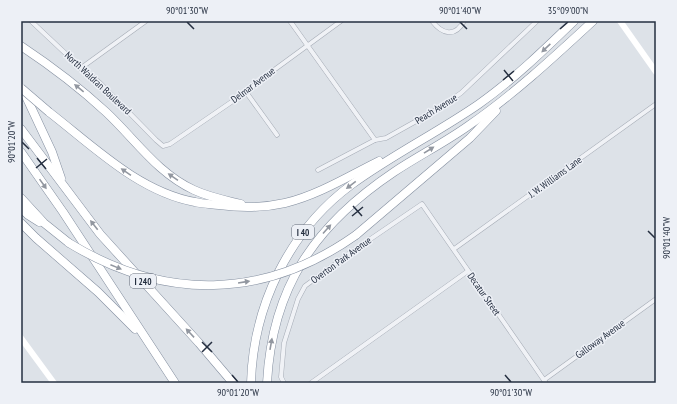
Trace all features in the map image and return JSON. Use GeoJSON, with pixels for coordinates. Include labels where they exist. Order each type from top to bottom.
{"type":"FeatureCollection","features":[{"type":"Feature","properties":{"kind":"highway","name":"I 40"},"geometry":{"type":"LineString","coordinates":[[251,383],[257,332],[265,304],[282,265],[298,239],[326,206],[374,169],[432,135],[495,92],[574,21]]}},
{"type":"Feature","properties":{"kind":"highway","name":"I 40"},"geometry":{"type":"LineString","coordinates":[[267,383],[271,341],[282,302],[303,260],[340,214],[371,189],[468,127],[514,92],[593,21]]}},
{"type":"Feature","properties":{"kind":"highway"},"geometry":{"type":"LineString","coordinates":[[21,46],[81,90],[107,113],[155,164],[171,177],[194,190],[207,195],[256,207]]}},
{"type":"Feature","properties":{"kind":"highway"},"geometry":{"type":"LineString","coordinates":[[21,86],[49,112],[125,171],[160,191],[194,202],[236,207],[256,207],[285,203],[313,193],[432,135]]}},
{"type":"Feature","properties":{"kind":"highway"},"geometry":{"type":"LineString","coordinates":[[21,86],[52,152],[64,187]]}},
{"type":"Feature","properties":{"kind":"highway"},"geometry":{"type":"LineString","coordinates":[[21,208],[69,242],[98,259],[128,272],[168,282],[207,285],[246,282],[284,273],[322,257],[356,235],[470,138],[514,92]]}},
{"type":"Feature","properties":{"kind":"highway","name":"I 240"},"geometry":{"type":"LineString","coordinates":[[21,129],[100,234],[233,383]]}},
{"type":"Feature","properties":{"kind":"highway","name":"I 240"},"geometry":{"type":"LineString","coordinates":[[21,152],[63,212],[175,383]]}},
{"type":"Feature","properties":{"kind":"highway"},"geometry":{"type":"LineString","coordinates":[[21,198],[30,213]]}},
{"type":"Feature","properties":{"kind":"highway"},"geometry":{"type":"LineString","coordinates":[[21,223],[98,292],[145,339]]}},
{"type":"Feature","properties":{"kind":"street","name":"North Waldran Boulevard"},"geometry":{"type":"LineString","coordinates":[[32,21],[81,68],[100,83],[163,146]]}},
{"type":"Feature","properties":{"kind":"street"},"geometry":{"type":"LineString","coordinates":[[81,68],[146,21]]}},
{"type":"Feature","properties":{"kind":"street"},"geometry":{"type":"LineString","coordinates":[[290,21],[375,140]]}},
{"type":"Feature","properties":{"kind":"street","name":"Delmar Avenue"},"geometry":{"type":"LineString","coordinates":[[163,146],[170,144],[246,92],[341,21]]}},
{"type":"Feature","properties":{"kind":"street"},"geometry":{"type":"LineString","coordinates":[[432,21],[437,28],[444,32],[450,33],[456,30],[464,21]]}},
{"type":"Feature","properties":{"kind":"street","name":"Peach Avenue"},"geometry":{"type":"LineString","coordinates":[[318,170],[375,140],[386,138],[436,110],[461,93],[537,21]]}},
{"type":"Feature","properties":{"kind":"street"},"geometry":{"type":"LineString","coordinates":[[620,21],[655,70]]}},
{"type":"Feature","properties":{"kind":"street"},"geometry":{"type":"LineString","coordinates":[[246,92],[277,135]]}},
{"type":"Feature","properties":{"kind":"street","name":"J. W. Williams Lane"},"geometry":{"type":"LineString","coordinates":[[454,249],[656,104]]}},
{"type":"Feature","properties":{"kind":"street","name":"Decatur Street"},"geometry":{"type":"LineString","coordinates":[[422,204],[545,381]]}},
{"type":"Feature","properties":{"kind":"street","name":"Overton Park Avenue"},"geometry":{"type":"LineString","coordinates":[[284,383],[281,377],[284,343],[298,298],[305,286],[422,204]]}},
{"type":"Feature","properties":{"kind":"street"},"geometry":{"type":"LineString","coordinates":[[311,383],[468,271]]}},
{"type":"Feature","properties":{"kind":"street","name":"Galloway Avenue"},"geometry":{"type":"LineString","coordinates":[[545,381],[656,299]]}},
{"type":"Feature","properties":{"kind":"street"},"geometry":{"type":"LineString","coordinates":[[21,338],[54,383]]}}]}
